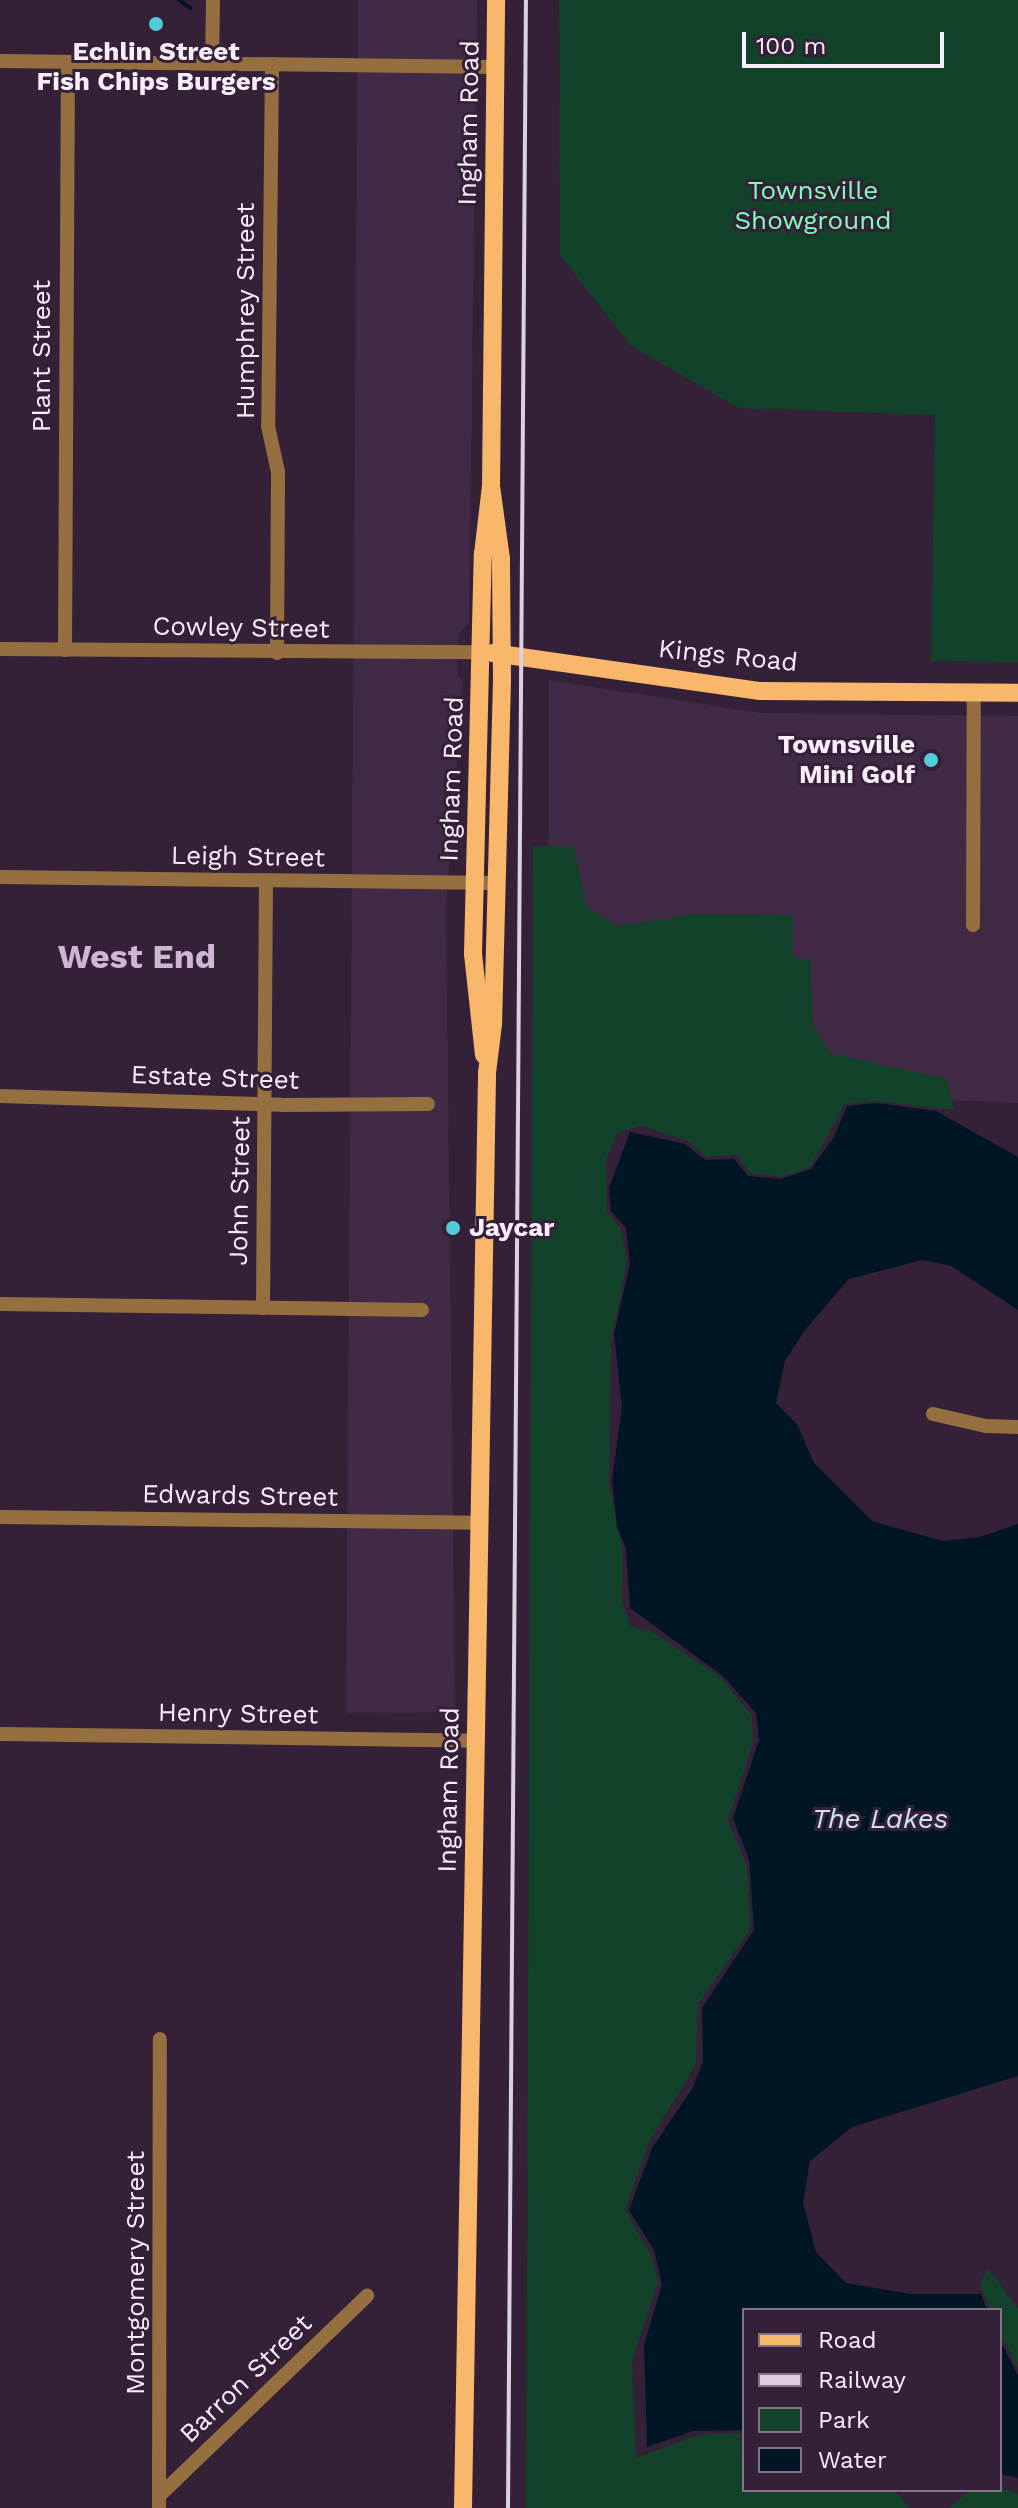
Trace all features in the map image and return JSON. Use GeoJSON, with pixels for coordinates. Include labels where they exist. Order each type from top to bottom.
{"type":"FeatureCollection","features":[{"type":"Feature","properties":{"kind":"main road","name":"Ingham Road"},"geometry":{"type":"LineString","coordinates":[[487,1073],[474,981],[483,554],[491,486],[496,0]]}},
{"type":"Feature","properties":{"kind":"main road","name":"Ingham Road"},"geometry":{"type":"LineString","coordinates":[[463,2508],[487,1073],[493,1024],[502,654],[501,559],[491,486]]}},
{"type":"Feature","properties":{"kind":"main road","name":"Kings Road"},"geometry":{"type":"LineString","coordinates":[[482,652],[760,691],[1018,693]]}},
{"type":"Feature","properties":{"kind":"street"},"geometry":{"type":"LineString","coordinates":[[212,64],[213,0]]}},
{"type":"Feature","properties":{"kind":"street"},"geometry":{"type":"LineString","coordinates":[[0,61],[496,67]]}},
{"type":"Feature","properties":{"kind":"street","name":"Plant Street"},"geometry":{"type":"LineString","coordinates":[[65,650],[68,62]]}},
{"type":"Feature","properties":{"kind":"street","name":"Humphrey Street"},"geometry":{"type":"LineString","coordinates":[[272,64],[268,426],[278,472],[277,653]]}},
{"type":"Feature","properties":{"kind":"street","name":"Cowley Street"},"geometry":{"type":"LineString","coordinates":[[0,649],[482,652]]}},
{"type":"Feature","properties":{"kind":"street"},"geometry":{"type":"LineString","coordinates":[[973,925],[974,692]]}},
{"type":"Feature","properties":{"kind":"street","name":"Leigh Street"},"geometry":{"type":"LineString","coordinates":[[0,877],[496,883]]}},
{"type":"Feature","properties":{"kind":"street","name":"John Street"},"geometry":{"type":"LineString","coordinates":[[263,1308],[266,882]]}},
{"type":"Feature","properties":{"kind":"street","name":"Estate Street"},"geometry":{"type":"LineString","coordinates":[[0,1096],[428,1104]]}},
{"type":"Feature","properties":{"kind":"street"},"geometry":{"type":"LineString","coordinates":[[0,1304],[422,1310]]}},
{"type":"Feature","properties":{"kind":"street"},"geometry":{"type":"LineString","coordinates":[[933,1414],[986,1426],[1018,1427]]}},
{"type":"Feature","properties":{"kind":"street","name":"Edwards Street"},"geometry":{"type":"LineString","coordinates":[[0,1517],[480,1523]]}},
{"type":"Feature","properties":{"kind":"street","name":"Henry Street"},"geometry":{"type":"LineString","coordinates":[[0,1734],[476,1741]]}},
{"type":"Feature","properties":{"kind":"street","name":"Montgomery Street"},"geometry":{"type":"LineString","coordinates":[[159,2502],[160,2039]]}},
{"type":"Feature","properties":{"kind":"street","name":"Barron Street"},"geometry":{"type":"LineString","coordinates":[[159,2502],[367,2296]]}},
{"type":"Feature","properties":{"kind":"shaded area"},"geometry":{"type":"Polygon","coordinates":[[[358,0],[477,0],[469,623],[458,634],[457,675],[463,682],[446,906],[455,1712],[346,1713],[358,0]]]}},
{"type":"Feature","properties":{"kind":"shaded area"},"geometry":{"type":"Polygon","coordinates":[[[549,680],[761,713],[1018,716],[1018,1103],[548,1082],[549,680]]]}},
{"type":"Feature","properties":{"kind":"green space","name":"Townsville Showground"},"geometry":{"type":"Polygon","coordinates":[[[559,0],[1018,0],[1018,662],[931,661],[935,415],[739,408],[631,346],[560,255],[559,0]]]}},
{"type":"Feature","properties":{"kind":"green space","name":"The Lakes"},"geometry":{"type":"Polygon","coordinates":[[[533,846],[574,846],[586,906],[617,926],[695,914],[793,915],[793,957],[810,960],[813,1025],[829,1053],[947,1079],[954,1110],[876,1101],[845,1104],[810,1167],[782,1177],[749,1173],[738,1155],[706,1157],[689,1141],[642,1126],[618,1132],[606,1160],[607,1212],[621,1229],[627,1261],[611,1340],[609,1486],[623,1550],[622,1602],[631,1626],[654,1633],[721,1678],[752,1716],[753,1742],[728,1821],[747,1866],[750,1929],[698,2004],[696,2064],[649,2142],[625,2210],[652,2257],[658,2282],[632,2361],[636,2458],[698,2435],[740,2433],[742,2492],[896,2492],[910,2508],[526,2508],[533,846]]]}},
{"type":"Feature","properties":{"kind":"green space"},"geometry":{"type":"Polygon","coordinates":[[[988,2268],[1018,2309],[1018,2368],[1002,2336],[1002,2308],[990,2308],[980,2284],[988,2268]]]}},
{"type":"Feature","properties":{"kind":"green space"},"geometry":{"type":"Polygon","coordinates":[[[1002,2488],[1018,2494],[1018,2508],[949,2508],[968,2492],[1002,2492],[1002,2488]]]}},
{"type":"Feature","properties":{"kind":"water","name":"The Lakes"},"geometry":{"type":"Polygon","coordinates":[[[876,1103],[936,1111],[1018,1157],[1018,1310],[951,1266],[922,1260],[849,1279],[805,1330],[785,1361],[776,1403],[797,1424],[814,1463],[872,1521],[942,1541],[980,1537],[1018,1524],[1018,2076],[852,2127],[810,2161],[803,2203],[816,2252],[846,2283],[911,2294],[981,2294],[986,2308],[742,2308],[742,2430],[693,2431],[647,2447],[644,2345],[662,2284],[654,2250],[629,2210],[652,2148],[692,2089],[703,2063],[702,2008],[754,1930],[749,1860],[733,1818],[759,1740],[756,1713],[723,1676],[630,1608],[626,1549],[617,1527],[612,1480],[622,1406],[614,1334],[630,1264],[626,1228],[611,1211],[609,1188],[630,1132],[685,1144],[705,1160],[734,1159],[748,1176],[781,1179],[811,1169],[834,1137],[847,1106],[876,1103]]]}},
{"type":"Feature","properties":{"kind":"water"},"geometry":{"type":"Polygon","coordinates":[[[1002,2344],[1018,2376],[1018,2478],[1002,2474],[1002,2344]]]}},
{"type":"Feature","properties":{"kind":"waterway"},"geometry":{"type":"LineString","coordinates":[[179,0],[190,8]]}},
{"type":"Feature","properties":{"kind":"railway"},"geometry":{"type":"LineString","coordinates":[[508,2508],[526,0]]}},
{"type":"Feature","properties":{"kind":"place","name":"Echlin Street Fish Chips Burgers"},"geometry":{"type":"Point","coordinates":[156,24]}},
{"type":"Feature","properties":{"kind":"place","name":"Townsville Mini Golf"},"geometry":{"type":"Point","coordinates":[931,760]}},
{"type":"Feature","properties":{"kind":"place","name":"Jaycar"},"geometry":{"type":"Point","coordinates":[453,1228]}},
{"type":"Feature","properties":{"kind":"district","name":"West End"},"geometry":{"type":"Point","coordinates":[137,957]}}]}
